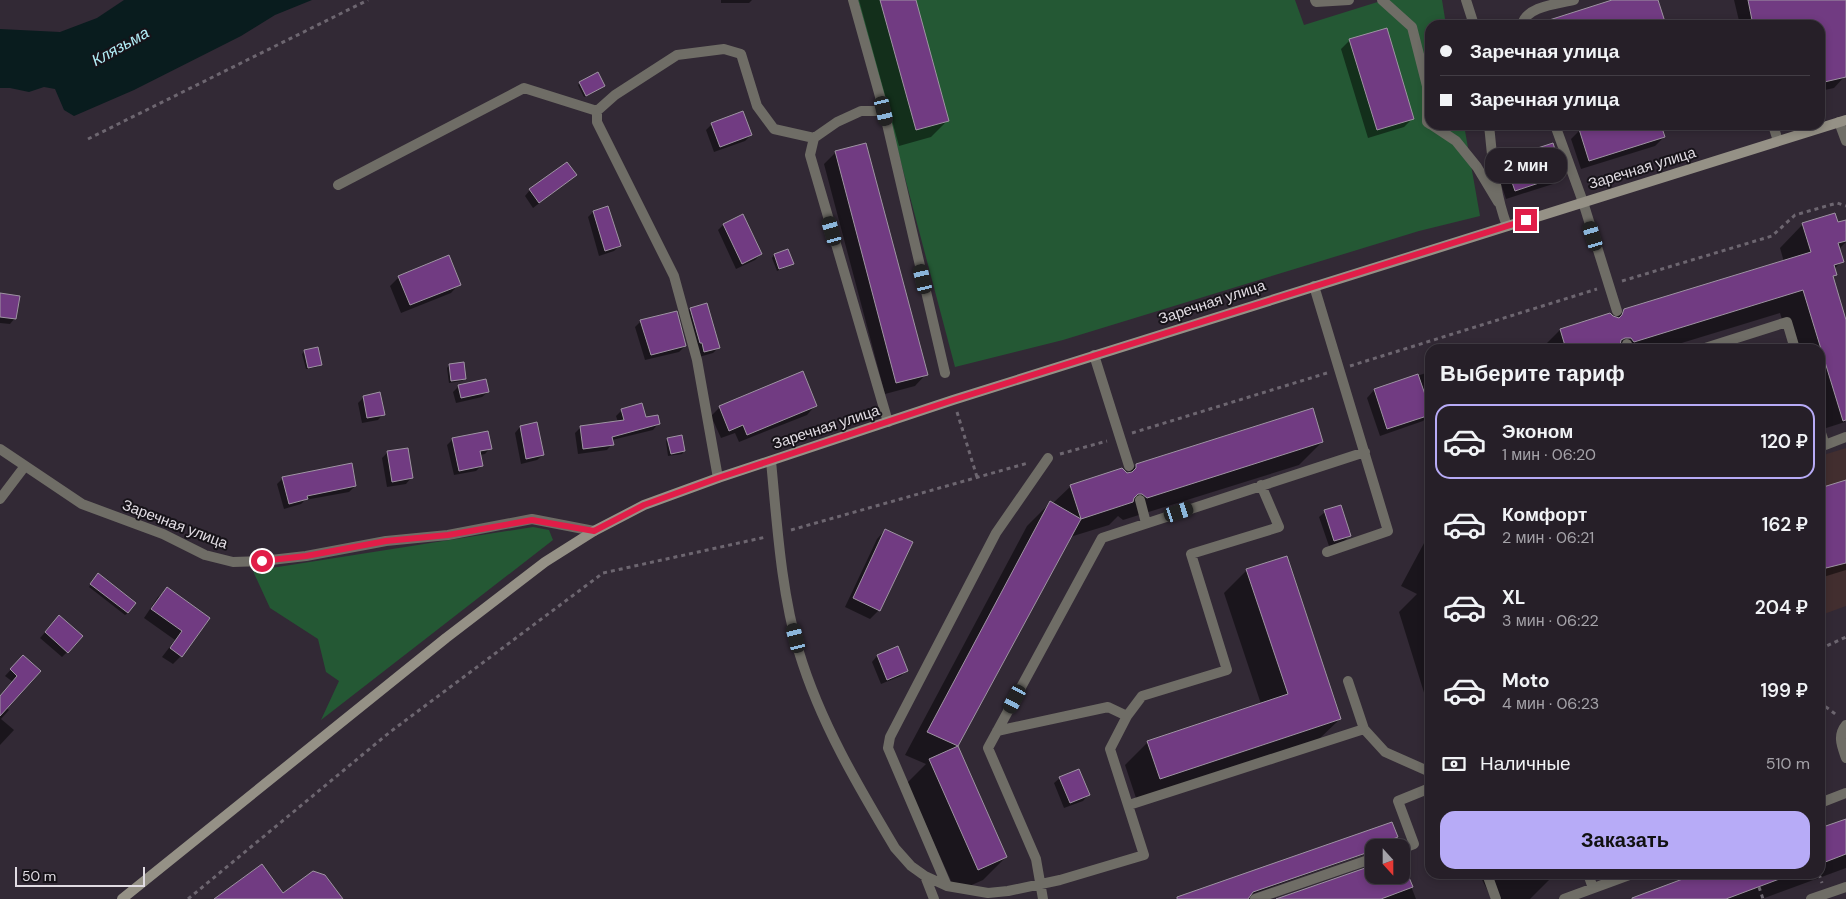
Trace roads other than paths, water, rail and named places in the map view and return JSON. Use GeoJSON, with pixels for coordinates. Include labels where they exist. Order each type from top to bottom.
{"type":"FeatureCollection","features":[{"type":"Feature","properties":{"kind":"street"},"geometry":{"type":"LineString","coordinates":[[852,0],[884,111],[945,373]]}},
{"type":"Feature","properties":{"kind":"street"},"geometry":{"type":"LineString","coordinates":[[1315,0],[1316,2],[1349,0]]}},
{"type":"Feature","properties":{"kind":"street"},"geometry":{"type":"LineString","coordinates":[[1382,0],[1412,27],[1425,78]]}},
{"type":"Feature","properties":{"kind":"street"},"geometry":{"type":"LineString","coordinates":[[1466,0],[1472,20]]}},
{"type":"Feature","properties":{"kind":"street"},"geometry":{"type":"LineString","coordinates":[[1524,20],[1527,15],[1534,10],[1574,0]]}},
{"type":"Feature","properties":{"kind":"street"},"geometry":{"type":"LineString","coordinates":[[718,478],[697,360],[674,276],[597,122],[597,111],[615,95],[677,55],[724,49],[741,54],[757,106],[774,129],[814,138]]}},
{"type":"Feature","properties":{"kind":"street"},"geometry":{"type":"LineString","coordinates":[[338,185],[524,88],[597,111]]}},
{"type":"Feature","properties":{"kind":"street"},"geometry":{"type":"LineString","coordinates":[[884,111],[861,111],[837,122],[814,138],[810,155],[888,422]]}},
{"type":"Feature","properties":{"kind":"street"},"geometry":{"type":"LineString","coordinates":[[1842,121],[1846,141]]}},
{"type":"Feature","properties":{"kind":"street","name":"Заречная улица"},"geometry":{"type":"LineString","coordinates":[[1825,126],[1842,121]]}},
{"type":"Feature","properties":{"kind":"street"},"geometry":{"type":"LineString","coordinates":[[1440,130],[1456,141],[1477,166],[1498,202],[1507,226]]}},
{"type":"Feature","properties":{"kind":"street"},"geometry":{"type":"LineString","coordinates":[[1490,130],[1498,202]]}},
{"type":"Feature","properties":{"kind":"street"},"geometry":{"type":"LineString","coordinates":[[1557,130],[1583,202],[1617,311]]}},
{"type":"Feature","properties":{"kind":"street"},"geometry":{"type":"LineString","coordinates":[[1775,130],[1778,141]]}},
{"type":"Feature","properties":{"kind":"street","name":"Заречная улица"},"geometry":{"type":"LineString","coordinates":[[122,899],[446,638],[545,562],[594,531],[644,505],[718,478],[1094,355],[1813,130]]}},
{"type":"Feature","properties":{"kind":"street"},"geometry":{"type":"LineString","coordinates":[[1314,286],[1388,531],[1327,552]]}},
{"type":"Feature","properties":{"kind":"street"},"geometry":{"type":"LineString","coordinates":[[1718,344],[1787,322],[1794,344]]}},
{"type":"Feature","properties":{"kind":"street"},"geometry":{"type":"LineString","coordinates":[[1094,355],[1129,466]]}},
{"type":"Feature","properties":{"kind":"street"},"geometry":{"type":"LineString","coordinates":[[1825,445],[1846,437]]}},
{"type":"Feature","properties":{"kind":"street","name":"Заречная улица"},"geometry":{"type":"LineString","coordinates":[[0,449],[82,504],[163,534],[205,555],[233,562],[306,556],[386,541],[448,535],[532,520],[594,531]]}},
{"type":"Feature","properties":{"kind":"street"},"geometry":{"type":"LineString","coordinates":[[1043,899],[1036,859],[988,748],[1102,538],[1365,452]]}},
{"type":"Feature","properties":{"kind":"street"},"geometry":{"type":"LineString","coordinates":[[948,886],[888,748],[890,737],[996,533],[1048,458]]}},
{"type":"Feature","properties":{"kind":"street"},"geometry":{"type":"LineString","coordinates":[[771,461],[778,534],[792,626],[815,698],[838,747],[895,848],[911,866],[925,876],[948,886],[988,893],[1041,885],[1144,855],[1110,749],[1127,716],[1142,696],[1227,670],[1191,554],[1279,527],[1261,486]]}},
{"type":"Feature","properties":{"kind":"street"},"geometry":{"type":"LineString","coordinates":[[0,499],[26,466]]}},
{"type":"Feature","properties":{"kind":"street"},"geometry":{"type":"LineString","coordinates":[[1140,500],[1146,523]]}},
{"type":"Feature","properties":{"kind":"street"},"geometry":{"type":"LineString","coordinates":[[1348,681],[1364,729],[1386,752],[1425,770]]}},
{"type":"Feature","properties":{"kind":"street"},"geometry":{"type":"LineString","coordinates":[[997,731],[1108,708],[1127,716]]}},
{"type":"Feature","properties":{"kind":"street"},"geometry":{"type":"LineString","coordinates":[[1846,724],[1840,741],[1846,758]]}},
{"type":"Feature","properties":{"kind":"street"},"geometry":{"type":"LineString","coordinates":[[1129,804],[1364,729]]}},
{"type":"Feature","properties":{"kind":"street"},"geometry":{"type":"LineString","coordinates":[[1410,846],[1414,844],[1398,800],[1425,790]]}},
{"type":"Feature","properties":{"kind":"street"},"geometry":{"type":"LineString","coordinates":[[1825,801],[1846,793]]}},
{"type":"Feature","properties":{"kind":"street"},"geometry":{"type":"LineString","coordinates":[[1255,899],[1365,861]]}},
{"type":"Feature","properties":{"kind":"street"},"geometry":{"type":"LineString","coordinates":[[925,876],[934,899]]}},
{"type":"Feature","properties":{"kind":"street"},"geometry":{"type":"LineString","coordinates":[[1489,879],[1496,899]]}},
{"type":"Feature","properties":{"kind":"street"},"geometry":{"type":"LineString","coordinates":[[1590,879],[1593,888]]}},
{"type":"Feature","properties":{"kind":"street"},"geometry":{"type":"LineString","coordinates":[[1570,898],[1618,879]]}},
{"type":"Feature","properties":{"kind":"street"},"geometry":{"type":"LineString","coordinates":[[1811,899],[1846,887]]}},
{"type":"Feature","properties":{"kind":"water","name":"Клязьма"},"geometry":{"type":"Polygon","coordinates":[[[124,0],[312,0],[275,15],[241,36],[134,90],[74,116],[64,110],[55,89],[44,87],[29,92],[0,88],[0,29],[60,32],[97,18],[124,0]]]}}]}
